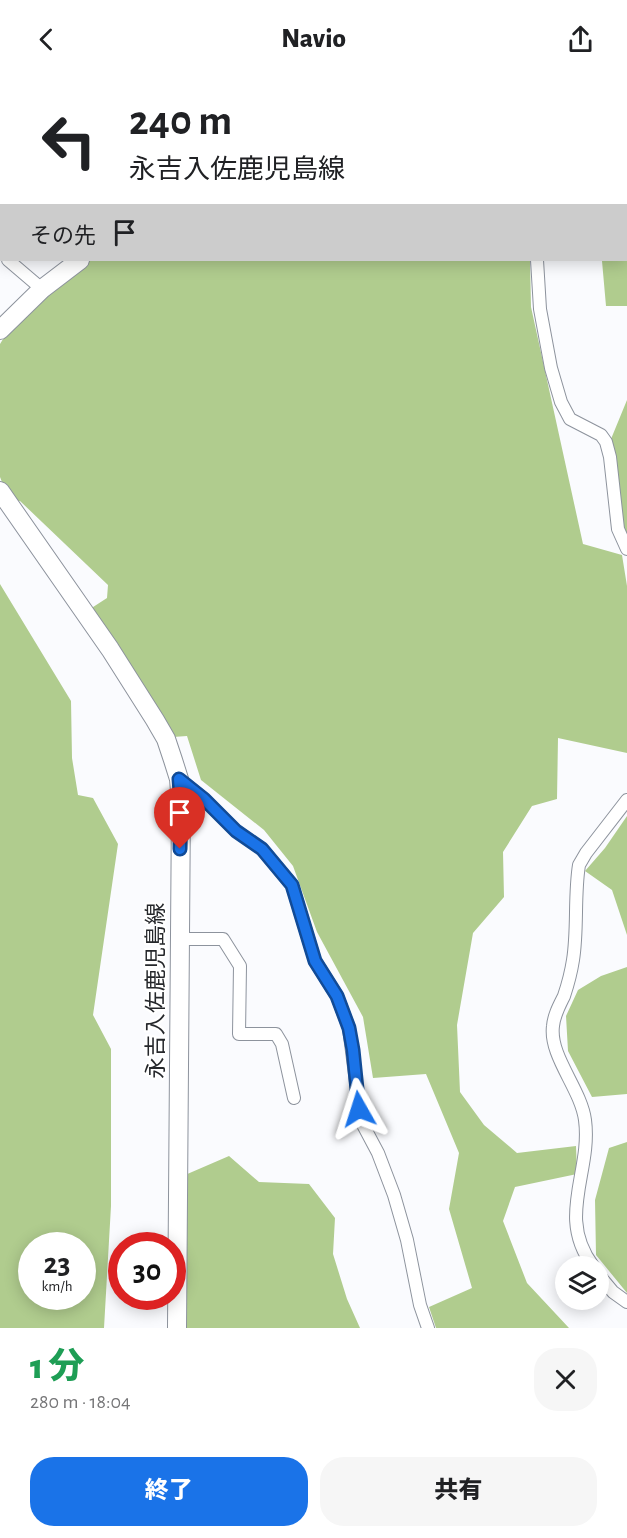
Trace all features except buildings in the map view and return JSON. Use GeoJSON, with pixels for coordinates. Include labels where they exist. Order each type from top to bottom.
{"type":"FeatureCollection","features":[{"type":"Feature","properties":{"kind":"main road"},"geometry":{"type":"LineString","coordinates":[[0,330],[42,289],[79,261]]}},
{"type":"Feature","properties":{"kind":"main road","name":"永吉入佐鹿児島線"},"geometry":{"type":"LineString","coordinates":[[0,491],[110,649],[155,720],[166,739],[179,779],[181,804],[177,1328]]}},
{"type":"Feature","properties":{"kind":"street"},"geometry":{"type":"LineString","coordinates":[[10,261],[42,289]]}},
{"type":"Feature","properties":{"kind":"street"},"geometry":{"type":"LineString","coordinates":[[537,261],[540,309],[551,368],[561,402],[570,419],[601,435],[606,442],[610,457],[618,528],[627,549]]}},
{"type":"Feature","properties":{"kind":"street"},"geometry":{"type":"LineString","coordinates":[[179,779],[204,799],[236,831],[262,849],[292,885],[315,961],[337,996],[349,1028],[361,1121],[378,1153],[394,1195],[407,1240],[420,1305],[428,1328]]}},
{"type":"Feature","properties":{"kind":"street"},"geometry":{"type":"LineString","coordinates":[[586,1256],[582,1249],[575,1205],[587,1142],[585,1118],[581,1100],[554,1040],[553,1027],[557,1010],[570,979],[579,865],[627,800]]}},
{"type":"Feature","properties":{"kind":"street"},"geometry":{"type":"LineString","coordinates":[[179,939],[223,939],[240,966],[239,1034],[276,1034],[282,1044],[294,1098]]}},
{"type":"Feature","properties":{"kind":"street"},"geometry":{"type":"LineString","coordinates":[[609,1287],[627,1302]]}},
{"type":"Feature","properties":{"kind":"green space"},"geometry":{"type":"Polygon","coordinates":[[[86,261],[530,261],[531,307],[583,544],[622,555],[627,586],[627,753],[558,738],[557,799],[532,806],[503,852],[504,897],[473,933],[457,1025],[460,1092],[484,1125],[517,1153],[576,1146],[577,1174],[515,1187],[503,1221],[527,1283],[569,1328],[436,1328],[429,1307],[472,1288],[449,1209],[459,1153],[426,1074],[373,1078],[363,1017],[317,932],[293,866],[264,830],[201,780],[187,736],[173,737],[90,609],[107,598],[108,585],[20,501],[9,500],[0,477],[0,344],[8,331],[86,261]]]}},
{"type":"Feature","properties":{"kind":"green space"},"geometry":{"type":"Polygon","coordinates":[[[602,261],[627,261],[627,306],[606,306],[602,261]]]}},
{"type":"Feature","properties":{"kind":"green space"},"geometry":{"type":"Polygon","coordinates":[[[627,400],[627,540],[620,522],[611,439],[627,400]]]}},
{"type":"Feature","properties":{"kind":"green space"},"geometry":{"type":"Polygon","coordinates":[[[0,584],[71,701],[72,758],[78,795],[93,798],[118,844],[93,1015],[111,1049],[111,1206],[104,1328],[0,1328],[0,584]]]}},
{"type":"Feature","properties":{"kind":"green space"},"geometry":{"type":"Polygon","coordinates":[[[627,816],[627,935],[612,890],[585,871],[605,848],[627,816]]]}},
{"type":"Feature","properties":{"kind":"green space"},"geometry":{"type":"Polygon","coordinates":[[[627,967],[627,1094],[592,1097],[568,1051],[566,1016],[578,990],[601,976],[627,967]]]}},
{"type":"Feature","properties":{"kind":"green space"},"geometry":{"type":"Polygon","coordinates":[[[627,1142],[627,1293],[609,1271],[609,1256],[596,1255],[595,1200],[609,1148],[627,1142]]]}},
{"type":"Feature","properties":{"kind":"green space"},"geometry":{"type":"Polygon","coordinates":[[[229,1156],[259,1182],[309,1184],[335,1218],[333,1254],[347,1299],[360,1328],[182,1328],[182,1310],[186,1310],[185,1175],[229,1156]]]}},
{"type":"Feature","properties":{"kind":"route"},"geometry":{"type":"LineString","coordinates":[[180,849],[179,779],[204,799],[236,831],[262,849],[292,885],[315,961],[337,996],[349,1028],[359,1109]]}}]}
